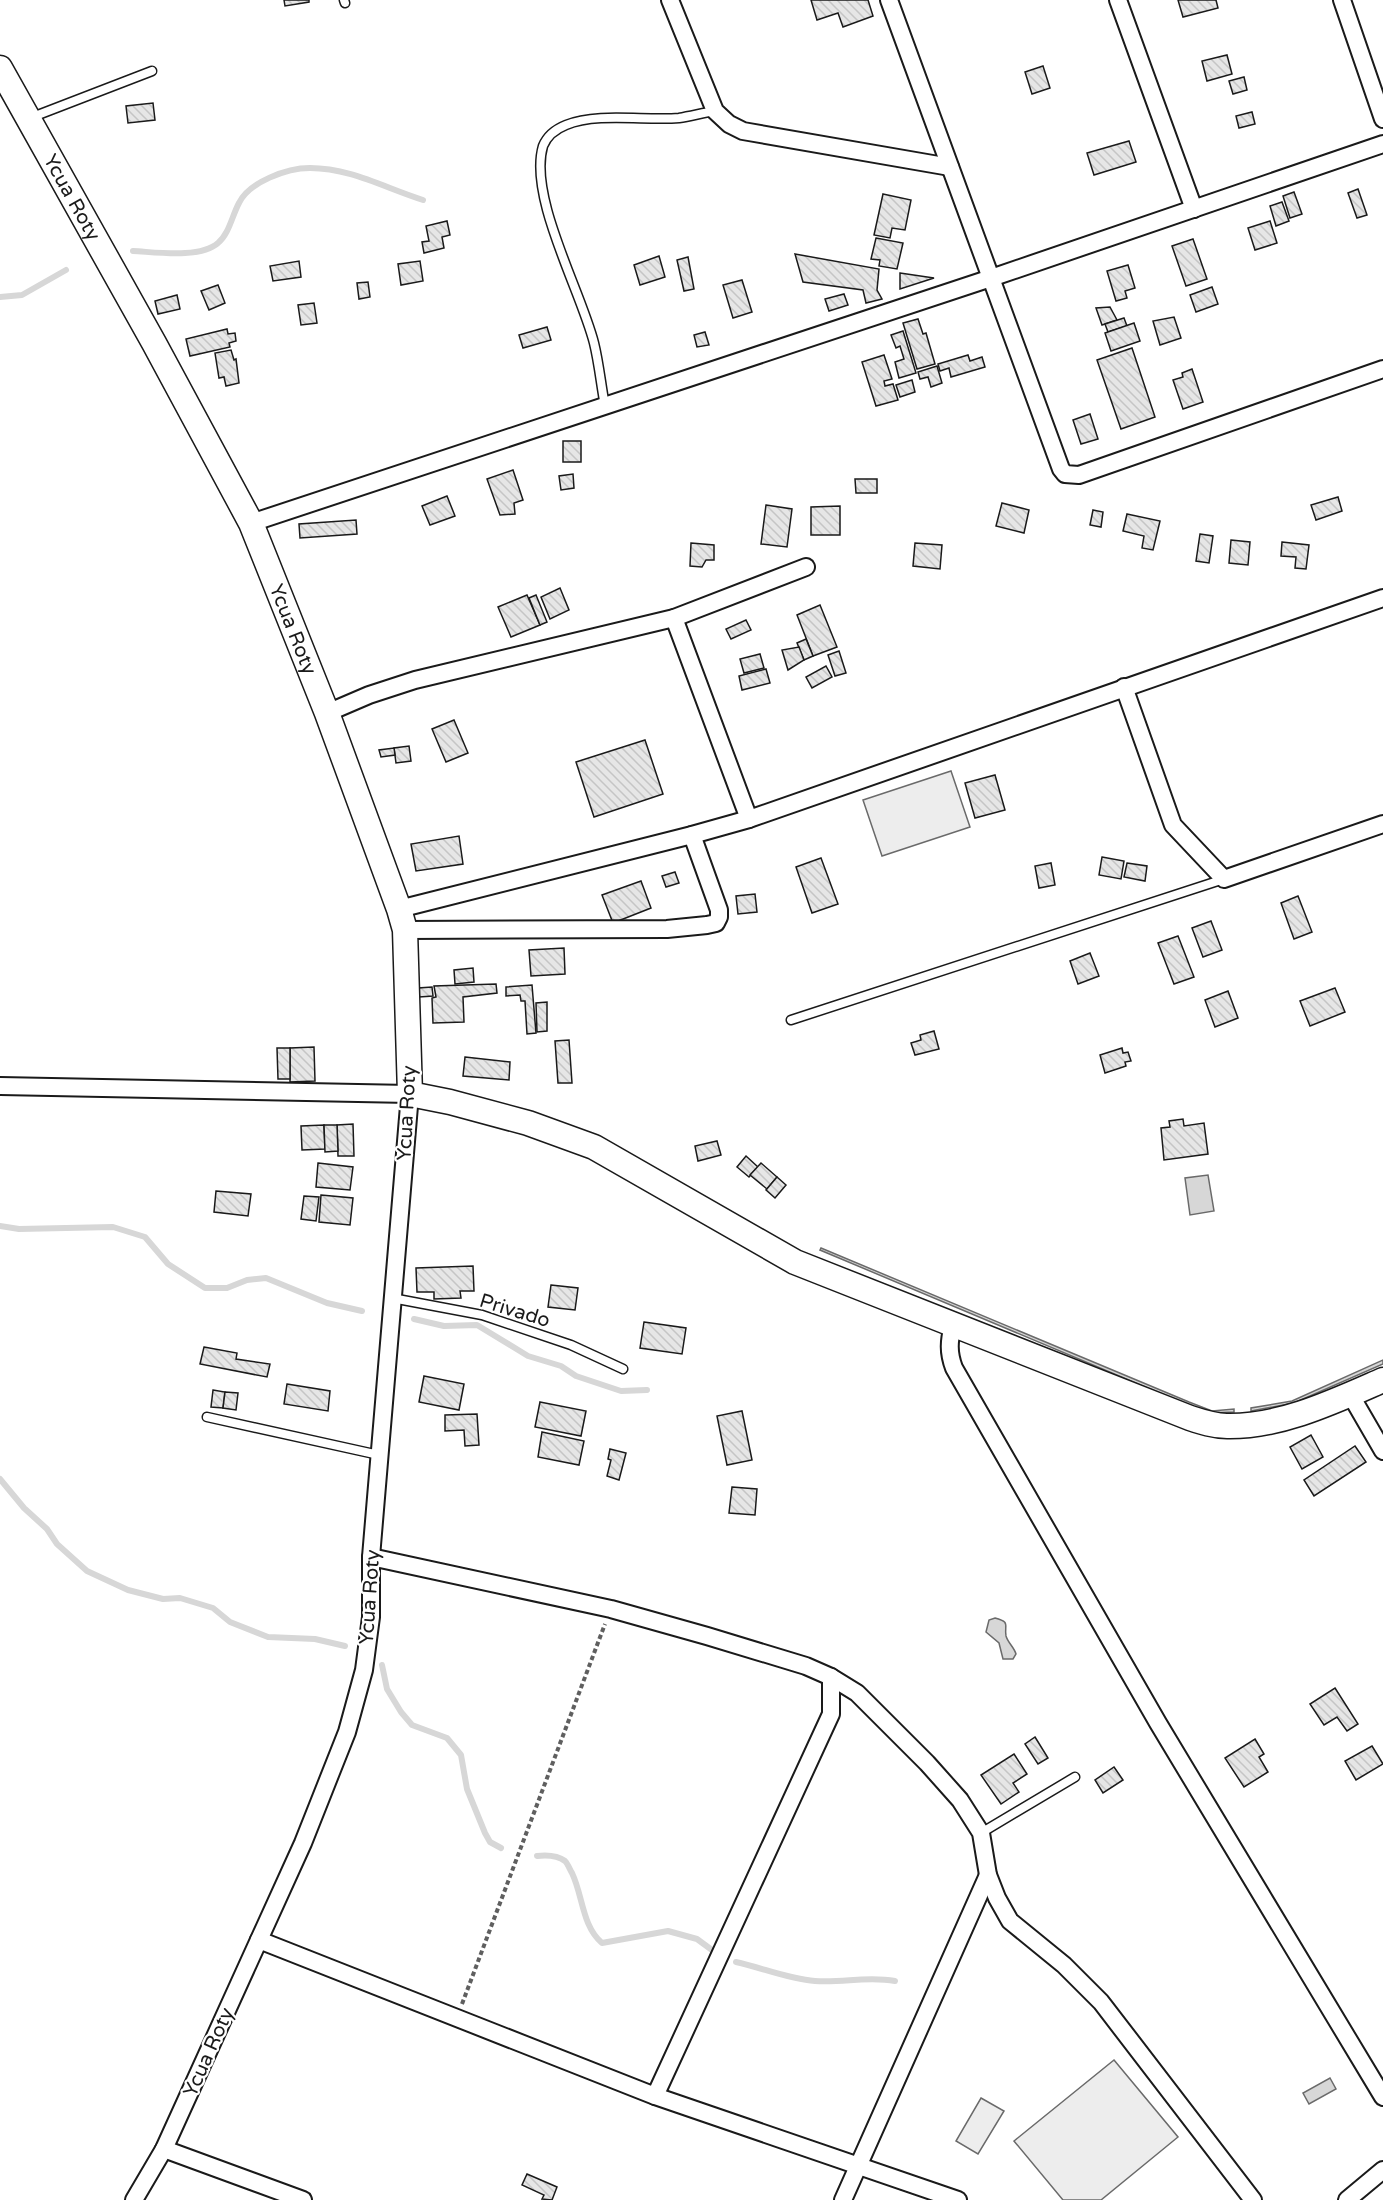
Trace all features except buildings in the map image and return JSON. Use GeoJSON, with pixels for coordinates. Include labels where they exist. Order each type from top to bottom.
{"type":"FeatureCollection","features":[{"type":"Feature","properties":{"kind":"street"},"geometry":{"type":"LineString","coordinates":[[670,0],[715,111],[729,124],[743,130],[950,167]]}},
{"type":"Feature","properties":{"kind":"street"},"geometry":{"type":"LineString","coordinates":[[889,0],[1061,469],[1065,474],[1079,475],[1383,369]]}},
{"type":"Feature","properties":{"kind":"street"},"geometry":{"type":"LineString","coordinates":[[1118,0],[1194,209]]}},
{"type":"Feature","properties":{"kind":"street"},"geometry":{"type":"LineString","coordinates":[[1342,0],[1383,119]]}},
{"type":"Feature","properties":{"kind":"street","name":"Ycua Roty"},"geometry":{"type":"LineString","coordinates":[[0,68],[154,343],[251,523],[327,713],[402,920],[410,1094],[371,1557],[371,1617],[364,1670],[347,1732],[303,1843],[164,2149],[134,2200]]}},
{"type":"Feature","properties":{"kind":"street"},"geometry":{"type":"LineString","coordinates":[[251,523],[991,278],[1383,144]]}},
{"type":"Feature","properties":{"kind":"street"},"geometry":{"type":"LineString","coordinates":[[327,713],[369,695],[415,680],[674,618],[806,567]]}},
{"type":"Feature","properties":{"kind":"street"},"geometry":{"type":"LineString","coordinates":[[402,920],[749,819],[1383,598]]}},
{"type":"Feature","properties":{"kind":"street"},"geometry":{"type":"LineString","coordinates":[[674,618],[749,819]]}},
{"type":"Feature","properties":{"kind":"street"},"geometry":{"type":"LineString","coordinates":[[1124,687],[1173,825],[1224,879],[1383,824]]}},
{"type":"Feature","properties":{"kind":"street"},"geometry":{"type":"LineString","coordinates":[[402,920],[667,928],[716,923],[719,910],[692,835]]}},
{"type":"Feature","properties":{"kind":"street"},"geometry":{"type":"LineString","coordinates":[[0,1086],[410,1094],[528,1123],[594,1147],[795,1262],[1206,1423],[1225,1426],[1253,1424],[1316,1408],[1383,1380]]}},
{"type":"Feature","properties":{"kind":"street"},"geometry":{"type":"LineString","coordinates":[[953,1325],[949,1355],[954,1368],[1158,1724],[1383,2097]]}},
{"type":"Feature","properties":{"kind":"street"},"geometry":{"type":"LineString","coordinates":[[1350,1394],[1383,1451]]}},
{"type":"Feature","properties":{"kind":"street"},"geometry":{"type":"LineString","coordinates":[[371,1557],[611,1610],[795,1663],[831,1677],[857,1693],[927,1763],[960,1800],[981,1833],[988,1875],[997,1898],[1010,1921],[1064,1965],[1101,2002],[1253,2200]]}},
{"type":"Feature","properties":{"kind":"street"},"geometry":{"type":"LineString","coordinates":[[656,2096],[831,1714],[831,1677]]}},
{"type":"Feature","properties":{"kind":"street"},"geometry":{"type":"LineString","coordinates":[[843,2200],[988,1875]]}},
{"type":"Feature","properties":{"kind":"street"},"geometry":{"type":"LineString","coordinates":[[259,1940],[656,2096],[958,2200]]}},
{"type":"Feature","properties":{"kind":"street"},"geometry":{"type":"LineString","coordinates":[[164,2149],[303,2200]]}},
{"type":"Feature","properties":{"kind":"street"},"geometry":{"type":"LineString","coordinates":[[1347,2200],[1383,2170]]}},
{"type":"Feature","properties":{"kind":"lane"},"geometry":{"type":"LineString","coordinates":[[28,119],[152,71]]}},
{"type":"Feature","properties":{"kind":"lane"},"geometry":{"type":"LineString","coordinates":[[605,406],[594,342],[562,256],[543,191],[540,161],[544,144],[554,131],[568,124],[617,119],[679,118],[715,111]]}},
{"type":"Feature","properties":{"kind":"lane"},"geometry":{"type":"LineString","coordinates":[[791,1020],[1224,879]]}},
{"type":"Feature","properties":{"kind":"lane","name":"Privado"},"geometry":{"type":"LineString","coordinates":[[392,1298],[482,1315],[571,1345],[623,1369]]}},
{"type":"Feature","properties":{"kind":"lane"},"geometry":{"type":"LineString","coordinates":[[207,1417],[380,1455]]}},
{"type":"Feature","properties":{"kind":"lane"},"geometry":{"type":"LineString","coordinates":[[981,1833],[1075,1777]]}},
{"type":"Feature","properties":{"kind":"path"},"geometry":{"type":"LineString","coordinates":[[457,2019],[611,1610]]}},
{"type":"Feature","properties":{"kind":"shaded area"},"geometry":{"type":"Polygon","coordinates":[[[951,771],[970,827],[882,856],[863,800],[951,771]]]}},
{"type":"Feature","properties":{"kind":"shaded area"},"geometry":{"type":"Polygon","coordinates":[[[1208,1175],[1214,1211],[1190,1215],[1185,1178],[1208,1175]]]}},
{"type":"Feature","properties":{"kind":"shaded area"},"geometry":{"type":"Polygon","coordinates":[[[821,1248],[1189,1402],[1212,1411],[1234,1409],[1234,1412],[1211,1413],[1188,1405],[820,1250],[821,1248]]]}},
{"type":"Feature","properties":{"kind":"shaded area"},"geometry":{"type":"Polygon","coordinates":[[[1383,1360],[1383,1364],[1294,1403],[1251,1411],[1251,1408],[1292,1401],[1383,1360]]]}},
{"type":"Feature","properties":{"kind":"shaded area"},"geometry":{"type":"Polygon","coordinates":[[[995,1618],[1006,1624],[1006,1636],[1016,1654],[1013,1659],[1003,1659],[999,1643],[986,1632],[989,1620],[995,1618]]]}},
{"type":"Feature","properties":{"kind":"shaded area"},"geometry":{"type":"Polygon","coordinates":[[[1114,2060],[1178,2137],[1101,2200],[1063,2200],[1014,2141],[1114,2060]]]}},
{"type":"Feature","properties":{"kind":"shaded area"},"geometry":{"type":"Polygon","coordinates":[[[1330,2078],[1336,2089],[1309,2104],[1303,2093],[1330,2078]]]}},
{"type":"Feature","properties":{"kind":"shaded area"},"geometry":{"type":"Polygon","coordinates":[[[981,2098],[1004,2111],[978,2154],[956,2141],[981,2098]]]}},
{"type":"Feature","properties":{"kind":"waterway"},"geometry":{"type":"LineString","coordinates":[[133,251],[189,253],[210,248],[225,235],[244,195],[270,178],[301,169],[339,171],[423,200]]}},
{"type":"Feature","properties":{"kind":"waterway"},"geometry":{"type":"LineString","coordinates":[[0,297],[22,295],[66,270]]}},
{"type":"Feature","properties":{"kind":"waterway"},"geometry":{"type":"LineString","coordinates":[[0,1226],[19,1229],[113,1227],[145,1237],[168,1264],[205,1288],[227,1288],[247,1280],[266,1278],[327,1303],[362,1311]]}},
{"type":"Feature","properties":{"kind":"waterway"},"geometry":{"type":"LineString","coordinates":[[414,1319],[444,1326],[477,1325],[528,1356],[561,1366],[576,1376],[621,1391],[647,1390]]}},
{"type":"Feature","properties":{"kind":"waterway"},"geometry":{"type":"LineString","coordinates":[[0,1479],[24,1508],[47,1529],[57,1544],[87,1571],[128,1590],[163,1599],[180,1598],[213,1608],[230,1622],[268,1637],[315,1639],[345,1646]]}},
{"type":"Feature","properties":{"kind":"waterway"},"geometry":{"type":"LineString","coordinates":[[382,1665],[387,1689],[412,1725],[447,1738],[461,1755],[467,1789],[485,1833],[490,1842],[501,1848]]}},
{"type":"Feature","properties":{"kind":"waterway"},"geometry":{"type":"LineString","coordinates":[[537,1856],[555,1857],[566,1862],[576,1882],[590,1928],[602,1943],[668,1931],[697,1939],[716,1953]]}},
{"type":"Feature","properties":{"kind":"waterway"},"geometry":{"type":"LineString","coordinates":[[736,1962],[805,1980],[895,1981]]}}]}
